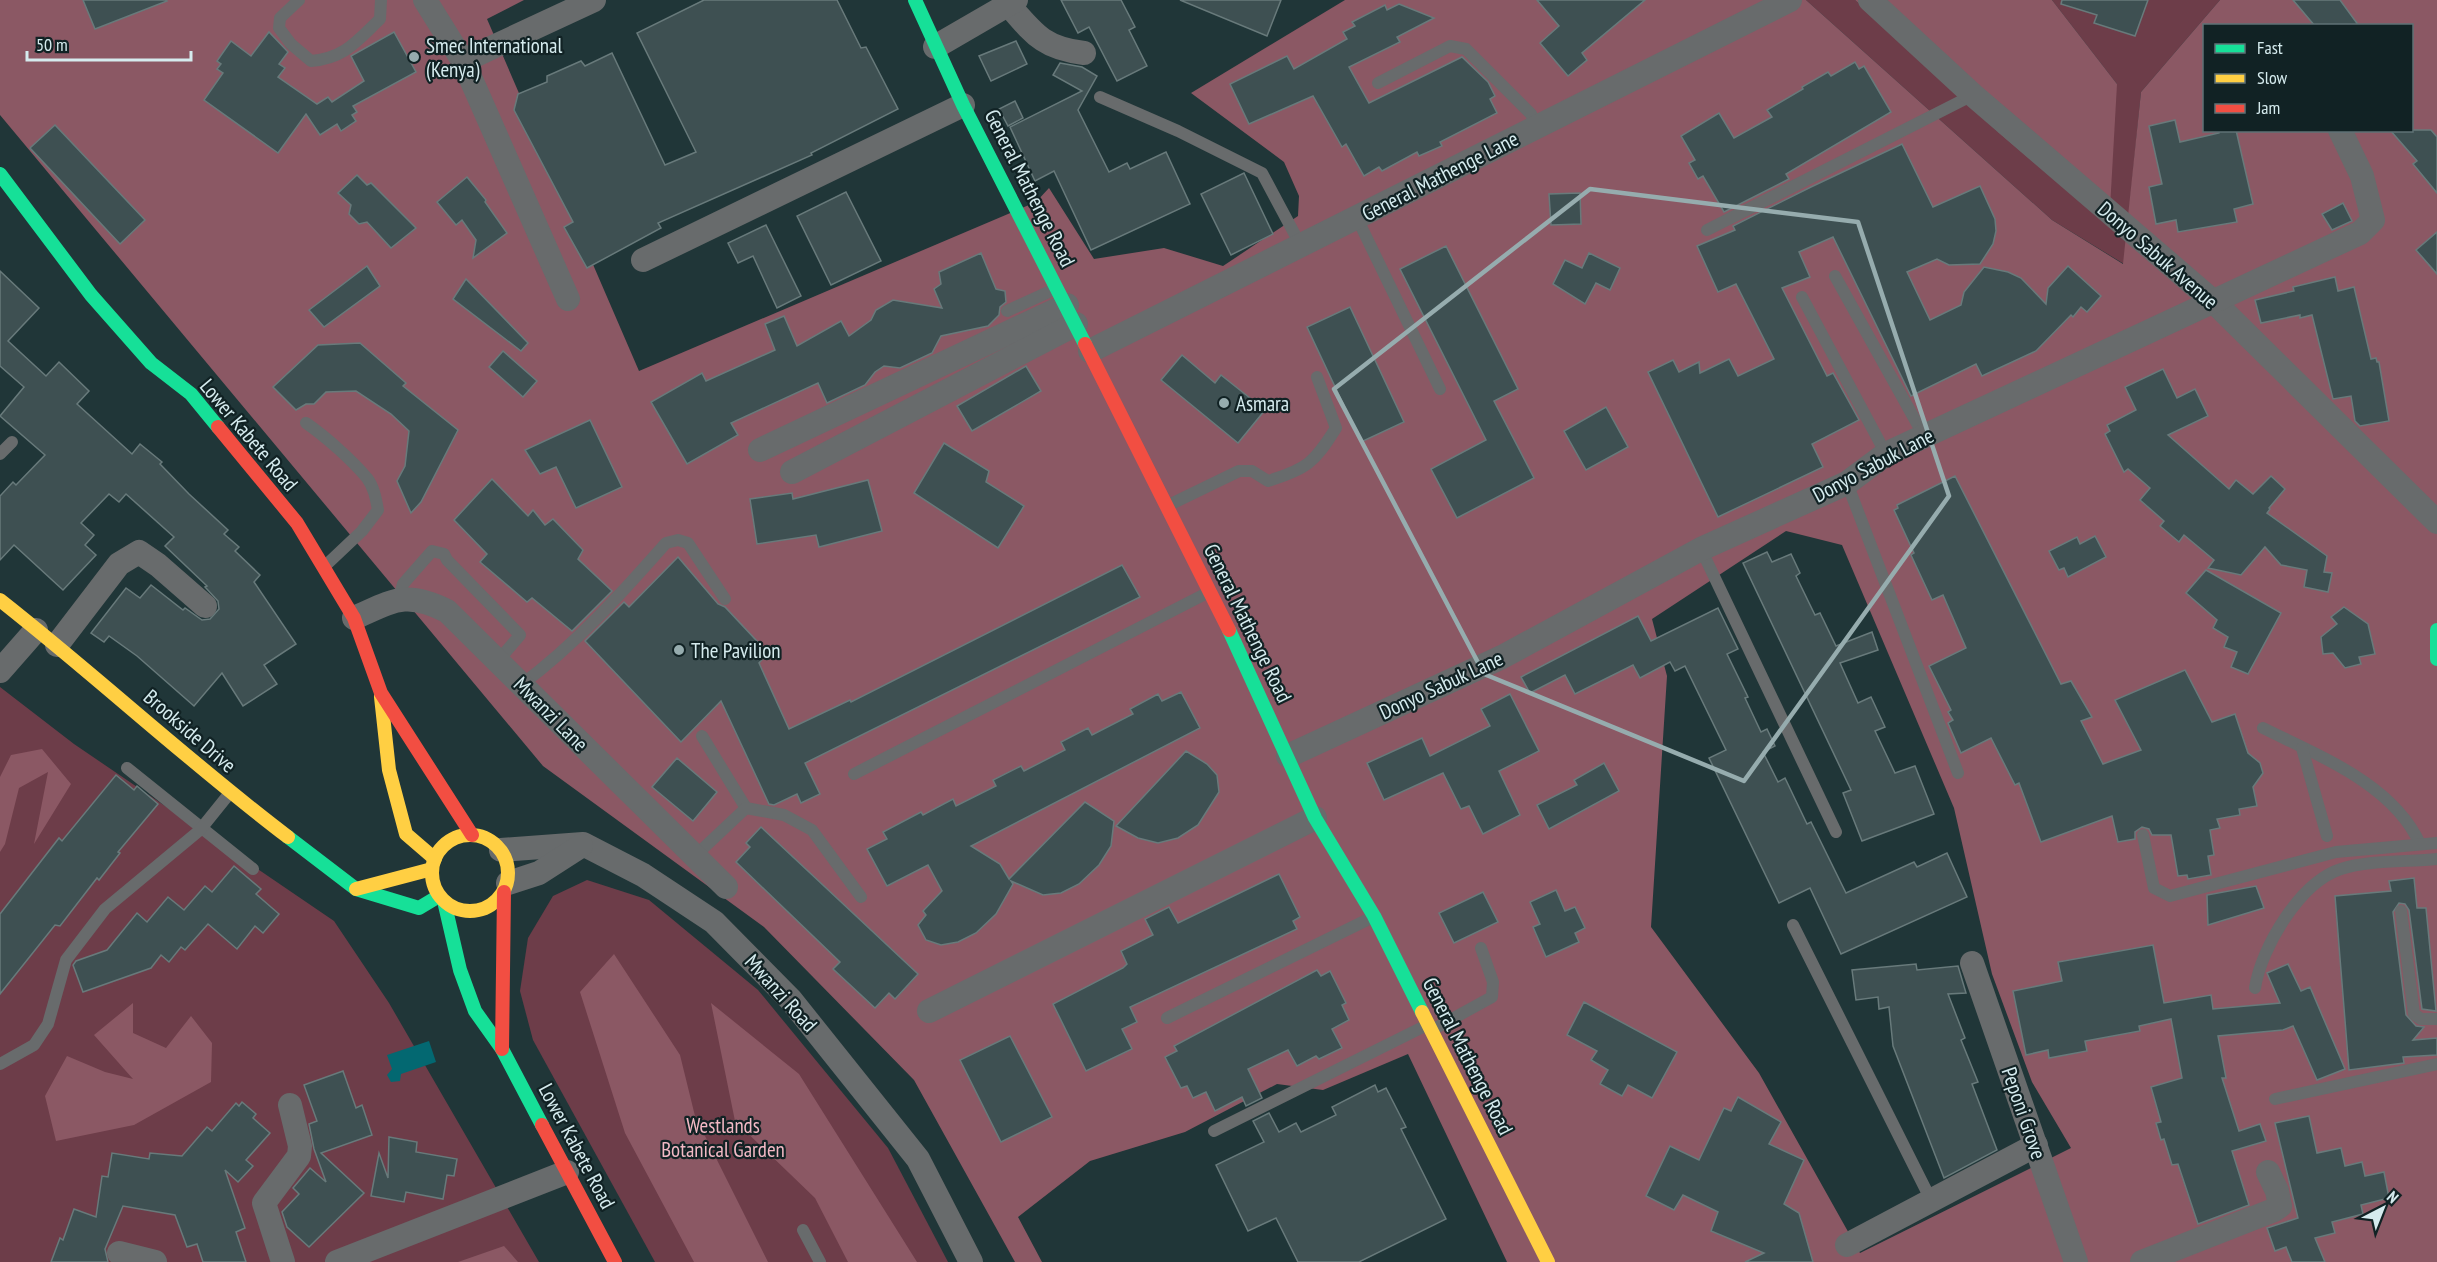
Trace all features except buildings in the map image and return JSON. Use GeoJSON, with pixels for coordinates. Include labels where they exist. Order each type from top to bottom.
{"type":"FeatureCollection","features":[{"type":"Feature","properties":{"kind":"street"},"geometry":{"type":"LineString","coordinates":[[425,0],[463,61],[568,299]]}},
{"type":"Feature","properties":{"kind":"street"},"geometry":{"type":"LineString","coordinates":[[463,61],[594,0]]}},
{"type":"Feature","properties":{"kind":"street","name":"General Mathenge Road"},"geometry":{"type":"LineString","coordinates":[[915,0],[963,105],[1211,591],[1315,818],[1374,916],[1548,1262]]}},
{"type":"Feature","properties":{"kind":"street","name":"General Mathenge Lane"},"geometry":{"type":"LineString","coordinates":[[1090,351],[1790,0]]}},
{"type":"Feature","properties":{"kind":"street","name":"Donyo Sabuk Avenue"},"geometry":{"type":"LineString","coordinates":[[1870,0],[1973,95],[2214,302],[2437,522]]}},
{"type":"Feature","properties":{"kind":"street"},"geometry":{"type":"LineString","coordinates":[[935,47],[1012,2],[1038,39],[1066,51],[1084,53]]}},
{"type":"Feature","properties":{"kind":"street"},"geometry":{"type":"LineString","coordinates":[[643,260],[963,105]]}},
{"type":"Feature","properties":{"kind":"street","name":"Donyo Sabuk Lane"},"geometry":{"type":"LineString","coordinates":[[1288,756],[1502,657],[1701,549],[1847,483],[1886,454],[2360,233],[2373,220],[2362,176],[2341,132]]}},
{"type":"Feature","properties":{"kind":"street","name":"Lower Kabete Road"},"geometry":{"type":"LineString","coordinates":[[0,174],[91,295],[151,363],[190,394],[297,523],[354,618],[381,693],[472,835]]}},
{"type":"Feature","properties":{"kind":"street"},"geometry":{"type":"LineString","coordinates":[[760,450],[1067,305]]}},
{"type":"Feature","properties":{"kind":"street"},"geometry":{"type":"LineString","coordinates":[[792,472],[1067,305]]}},
{"type":"Feature","properties":{"kind":"street"},"geometry":{"type":"LineString","coordinates":[[57,645],[119,564],[139,552],[158,565],[205,606]]}},
{"type":"Feature","properties":{"kind":"street"},"geometry":{"type":"LineString","coordinates":[[354,618],[399,598]]}},
{"type":"Feature","properties":{"kind":"street","name":"Mwanzi Lane"},"geometry":{"type":"LineString","coordinates":[[399,598],[427,603],[447,611],[726,887]]}},
{"type":"Feature","properties":{"kind":"street","name":"Brookside Drive"},"geometry":{"type":"LineString","coordinates":[[0,600],[57,645],[230,793],[356,889],[410,907],[419,908],[442,899]]}},
{"type":"Feature","properties":{"kind":"street"},"geometry":{"type":"LineString","coordinates":[[0,671],[36,630]]}},
{"type":"Feature","properties":{"kind":"street"},"geometry":{"type":"LineString","coordinates":[[2437,630],[2437,659]]}},
{"type":"Feature","properties":{"kind":"street","name":"Lower Kabete Road"},"geometry":{"type":"LineString","coordinates":[[381,693],[389,770],[406,834],[433,864]]}},
{"type":"Feature","properties":{"kind":"street"},"geometry":{"type":"LineString","coordinates":[[929,1011],[1315,818]]}},
{"type":"Feature","properties":{"kind":"street"},"geometry":{"type":"LineString","coordinates":[[506,888],[507,860],[501,850],[490,841],[472,835],[462,836],[445,844],[433,864],[433,883],[442,899],[456,909],[470,912],[490,906],[506,888],[539,873],[584,844]]}},
{"type":"Feature","properties":{"kind":"street"},"geometry":{"type":"LineString","coordinates":[[501,850],[584,844]]}},
{"type":"Feature","properties":{"kind":"street","name":"Mwanzi Road"},"geometry":{"type":"LineString","coordinates":[[584,844],[643,874],[714,922],[791,1000],[918,1160],[971,1262]]}},
{"type":"Feature","properties":{"kind":"street"},"geometry":{"type":"LineString","coordinates":[[356,889],[433,864]]}},
{"type":"Feature","properties":{"kind":"street","name":"Lower Kabete Road"},"geometry":{"type":"LineString","coordinates":[[502,1049],[506,888]]}},
{"type":"Feature","properties":{"kind":"street","name":"Lower Kabete Road"},"geometry":{"type":"LineString","coordinates":[[442,899],[460,970],[475,1011],[502,1049],[615,1262]]}},
{"type":"Feature","properties":{"kind":"street","name":"Peponi Grove"},"geometry":{"type":"LineString","coordinates":[[1972,963],[2076,1262]]}},
{"type":"Feature","properties":{"kind":"street"},"geometry":{"type":"LineString","coordinates":[[283,1262],[264,1203],[299,1156],[300,1146],[290,1105]]}},
{"type":"Feature","properties":{"kind":"street"},"geometry":{"type":"LineString","coordinates":[[1847,1245],[2036,1145]]}},
{"type":"Feature","properties":{"kind":"street"},"geometry":{"type":"LineString","coordinates":[[337,1262],[567,1172]]}},
{"type":"Feature","properties":{"kind":"street"},"geometry":{"type":"LineString","coordinates":[[2142,1262],[2280,1206],[2268,1172]]}},
{"type":"Feature","properties":{"kind":"street"},"geometry":{"type":"LineString","coordinates":[[119,1253],[155,1262]]}},
{"type":"Feature","properties":{"kind":"lane"},"geometry":{"type":"LineString","coordinates":[[299,0],[280,18],[279,28],[291,44],[311,61],[331,59],[363,37],[380,19],[381,0]]}},
{"type":"Feature","properties":{"kind":"lane"},"geometry":{"type":"LineString","coordinates":[[1378,83],[1450,46],[1466,49],[1531,114],[1537,127]]}},
{"type":"Feature","properties":{"kind":"lane"},"geometry":{"type":"LineString","coordinates":[[1707,230],[1973,95]]}},
{"type":"Feature","properties":{"kind":"lane"},"geometry":{"type":"LineString","coordinates":[[1100,97],[1188,136],[1262,173],[1301,246]]}},
{"type":"Feature","properties":{"kind":"lane"},"geometry":{"type":"LineString","coordinates":[[1357,218],[1440,388]]}},
{"type":"Feature","properties":{"kind":"lane"},"geometry":{"type":"LineString","coordinates":[[1835,276],[1924,436]]}},
{"type":"Feature","properties":{"kind":"lane"},"geometry":{"type":"LineString","coordinates":[[1802,297],[1886,454]]}},
{"type":"Feature","properties":{"kind":"lane"},"geometry":{"type":"LineString","coordinates":[[1007,311],[1067,305]]}},
{"type":"Feature","properties":{"kind":"lane"},"geometry":{"type":"LineString","coordinates":[[1168,506],[1239,471],[1252,471],[1268,482],[1300,471],[1322,451],[1336,428],[1317,377]]}},
{"type":"Feature","properties":{"kind":"lane"},"geometry":{"type":"LineString","coordinates":[[306,423],[328,440],[368,479],[375,493],[378,510],[362,531],[324,567]]}},
{"type":"Feature","properties":{"kind":"lane"},"geometry":{"type":"LineString","coordinates":[[0,454],[12,442]]}},
{"type":"Feature","properties":{"kind":"lane"},"geometry":{"type":"LineString","coordinates":[[1847,483],[1958,773]]}},
{"type":"Feature","properties":{"kind":"lane"},"geometry":{"type":"LineString","coordinates":[[521,685],[554,660],[612,605],[666,543],[678,540],[688,543],[725,599]]}},
{"type":"Feature","properties":{"kind":"lane"},"geometry":{"type":"LineString","coordinates":[[1701,549],[1836,832]]}},
{"type":"Feature","properties":{"kind":"lane"},"geometry":{"type":"LineString","coordinates":[[399,598],[403,584],[432,551],[444,554],[447,560],[520,634],[498,662]]}},
{"type":"Feature","properties":{"kind":"lane"},"geometry":{"type":"LineString","coordinates":[[854,774],[1211,591]]}},
{"type":"Feature","properties":{"kind":"lane"},"geometry":{"type":"LineString","coordinates":[[2263,728],[2335,764],[2395,806],[2412,826],[2420,844]]}},
{"type":"Feature","properties":{"kind":"lane"},"geometry":{"type":"LineString","coordinates":[[702,736],[746,808],[784,815],[812,830],[861,897]]}},
{"type":"Feature","properties":{"kind":"lane"},"geometry":{"type":"LineString","coordinates":[[2302,748],[2327,836]]}},
{"type":"Feature","properties":{"kind":"lane"},"geometry":{"type":"LineString","coordinates":[[127,768],[200,830],[253,869]]}},
{"type":"Feature","properties":{"kind":"lane"},"geometry":{"type":"LineString","coordinates":[[0,1064],[34,1045],[48,1024],[66,960],[105,909],[200,830],[230,793]]}},
{"type":"Feature","properties":{"kind":"lane"},"geometry":{"type":"LineString","coordinates":[[695,856],[746,808]]}},
{"type":"Feature","properties":{"kind":"lane"},"geometry":{"type":"LineString","coordinates":[[2143,835],[2154,888],[2170,896],[2336,852],[2437,843]]}},
{"type":"Feature","properties":{"kind":"lane"},"geometry":{"type":"LineString","coordinates":[[2255,988],[2258,972],[2272,939],[2304,897],[2324,877],[2350,866],[2437,860]]}},
{"type":"Feature","properties":{"kind":"lane"},"geometry":{"type":"LineString","coordinates":[[2401,911],[2414,1014],[2421,1019],[2437,1019]]}},
{"type":"Feature","properties":{"kind":"lane"},"geometry":{"type":"LineString","coordinates":[[1167,1018],[1374,916]]}},
{"type":"Feature","properties":{"kind":"lane"},"geometry":{"type":"LineString","coordinates":[[1793,925],[1932,1202]]}},
{"type":"Feature","properties":{"kind":"lane"},"geometry":{"type":"LineString","coordinates":[[1214,1131],[1492,997],[1493,982],[1480,948]]}},
{"type":"Feature","properties":{"kind":"lane"},"geometry":{"type":"LineString","coordinates":[[2275,1099],[2437,1064]]}},
{"type":"Feature","properties":{"kind":"lane"},"geometry":{"type":"LineString","coordinates":[[803,1230],[820,1262]]}},
{"type":"Feature","properties":{"kind":"highlighted area"},"geometry":{"type":"Polygon","coordinates":[[[1590,189],[1858,222],[1949,496],[1744,781],[1484,674],[1334,389],[1590,189]]]}},
{"type":"Feature","properties":{"kind":"green space"},"geometry":{"type":"Polygon","coordinates":[[[1806,0],[1855,0],[1998,132],[2117,84],[2052,0],[2220,0],[2141,92],[2124,264],[2052,220],[1806,0]]]}},
{"type":"Feature","properties":{"kind":"green space"},"geometry":{"type":"Polygon","coordinates":[[[0,687],[74,744],[334,921],[389,1003],[539,1262],[0,1262],[0,687]]]}},
{"type":"Feature","properties":{"kind":"green space","name":"Westlands Botanical Garden"},"geometry":{"type":"Polygon","coordinates":[[[587,880],[649,900],[758,990],[888,1148],[948,1262],[655,1262],[533,1040],[520,991],[528,938],[553,896],[587,880]]]}},
{"type":"Feature","properties":{"kind":"shaded area"},"geometry":{"type":"Polygon","coordinates":[[[0,0],[524,0],[487,19],[639,371],[1036,202],[1049,188],[1094,259],[1164,248],[1223,266],[1298,216],[1299,196],[1284,162],[1191,93],[1345,0],[1806,0],[2052,220],[2123,264],[2141,92],[2220,0],[2437,0],[2437,1262],[1507,1262],[1408,1054],[1323,1090],[1277,1084],[1185,1132],[1090,1161],[1018,1217],[1042,1262],[1015,1262],[914,1080],[764,927],[543,766],[0,115],[0,0]],[[1786,531],[1652,619],[1667,676],[1651,927],[1759,1073],[1860,1253],[2071,1148],[2032,1082],[1992,974],[1954,808],[1842,545],[1786,531]]]}},
{"type":"Feature","properties":{"kind":"shaded area"},"geometry":{"type":"Polygon","coordinates":[[[1855,0],[2052,0],[2117,84],[2109,226],[1998,132],[1855,0]]]}},
{"type":"Feature","properties":{"kind":"shaded area"},"geometry":{"type":"Polygon","coordinates":[[[42,749],[71,784],[34,844],[48,772],[19,788],[5,844],[0,852],[0,777],[11,755],[42,749]]]}},
{"type":"Feature","properties":{"kind":"shaded area"},"geometry":{"type":"Polygon","coordinates":[[[614,954],[680,1055],[695,1116],[768,1262],[694,1262],[625,1133],[580,992],[614,954]]]}},
{"type":"Feature","properties":{"kind":"shaded area"},"geometry":{"type":"Polygon","coordinates":[[[133,1003],[133,1033],[166,1048],[191,1016],[212,1043],[211,1082],[134,1125],[56,1141],[45,1096],[67,1056],[105,1072],[133,1079],[94,1035],[133,1003]]]}},
{"type":"Feature","properties":{"kind":"shaded area"},"geometry":{"type":"Polygon","coordinates":[[[711,1003],[799,1074],[917,1262],[848,1262],[815,1198],[735,1121],[711,1003]]]}},
{"type":"Feature","properties":{"kind":"shaded area"},"geometry":{"type":"Polygon","coordinates":[[[504,1246],[518,1262],[458,1262],[504,1246]]]}},
{"type":"Feature","properties":{"kind":"water"},"geometry":{"type":"Polygon","coordinates":[[[429,1041],[436,1062],[401,1074],[400,1081],[391,1082],[387,1075],[392,1069],[387,1055],[429,1041]]]}},
{"type":"Feature","properties":{"kind":"traffic: fast"},"geometry":{"type":"LineString","coordinates":[[915,0],[963,105],[1085,344]]}},
{"type":"Feature","properties":{"kind":"traffic: fast"},"geometry":{"type":"LineString","coordinates":[[0,174],[91,295],[151,363],[191,394],[218,427]]}},
{"type":"Feature","properties":{"kind":"traffic: fast"},"geometry":{"type":"LineString","coordinates":[[1229,630],[1315,818],[1374,916],[1422,1012]]}},
{"type":"Feature","properties":{"kind":"traffic: fast"},"geometry":{"type":"LineString","coordinates":[[2437,630],[2437,659]]}},
{"type":"Feature","properties":{"kind":"traffic: fast"},"geometry":{"type":"LineString","coordinates":[[288,837],[356,889],[419,908],[439,896]]}},
{"type":"Feature","properties":{"kind":"traffic: fast"},"geometry":{"type":"LineString","coordinates":[[444,901],[460,970],[475,1011],[502,1049],[542,1125]]}},
{"type":"Feature","properties":{"kind":"traffic: slow"},"geometry":{"type":"LineString","coordinates":[[0,600],[288,837]]}},
{"type":"Feature","properties":{"kind":"traffic: slow"},"geometry":{"type":"LineString","coordinates":[[381,697],[389,770],[406,834],[435,859]]}},
{"type":"Feature","properties":{"kind":"traffic: slow"},"geometry":{"type":"LineString","coordinates":[[470,835],[485,838],[497,846],[505,858],[508,873],[505,888],[497,900],[485,908],[470,911],[455,908],[443,900],[435,888],[432,873],[435,858],[443,846],[455,838],[470,835]]}},
{"type":"Feature","properties":{"kind":"traffic: slow"},"geometry":{"type":"LineString","coordinates":[[356,889],[432,869]]}},
{"type":"Feature","properties":{"kind":"traffic: slow"},"geometry":{"type":"LineString","coordinates":[[1422,1012],[1548,1262]]}},
{"type":"Feature","properties":{"kind":"traffic: jam"},"geometry":{"type":"LineString","coordinates":[[1085,344],[1229,630]]}},
{"type":"Feature","properties":{"kind":"traffic: jam"},"geometry":{"type":"LineString","coordinates":[[218,427],[297,523],[354,618],[381,693],[472,835]]}},
{"type":"Feature","properties":{"kind":"traffic: jam"},"geometry":{"type":"LineString","coordinates":[[502,1049],[504,892]]}},
{"type":"Feature","properties":{"kind":"traffic: jam"},"geometry":{"type":"LineString","coordinates":[[542,1125],[615,1262]]}},
{"type":"Feature","properties":{"kind":"place","name":"Smec International (Kenya)"},"geometry":{"type":"Point","coordinates":[414,57]}},
{"type":"Feature","properties":{"kind":"place","name":"Asmara"},"geometry":{"type":"Point","coordinates":[1224,403]}},
{"type":"Feature","properties":{"kind":"place","name":"The Pavilion"},"geometry":{"type":"Point","coordinates":[679,650]}}]}
